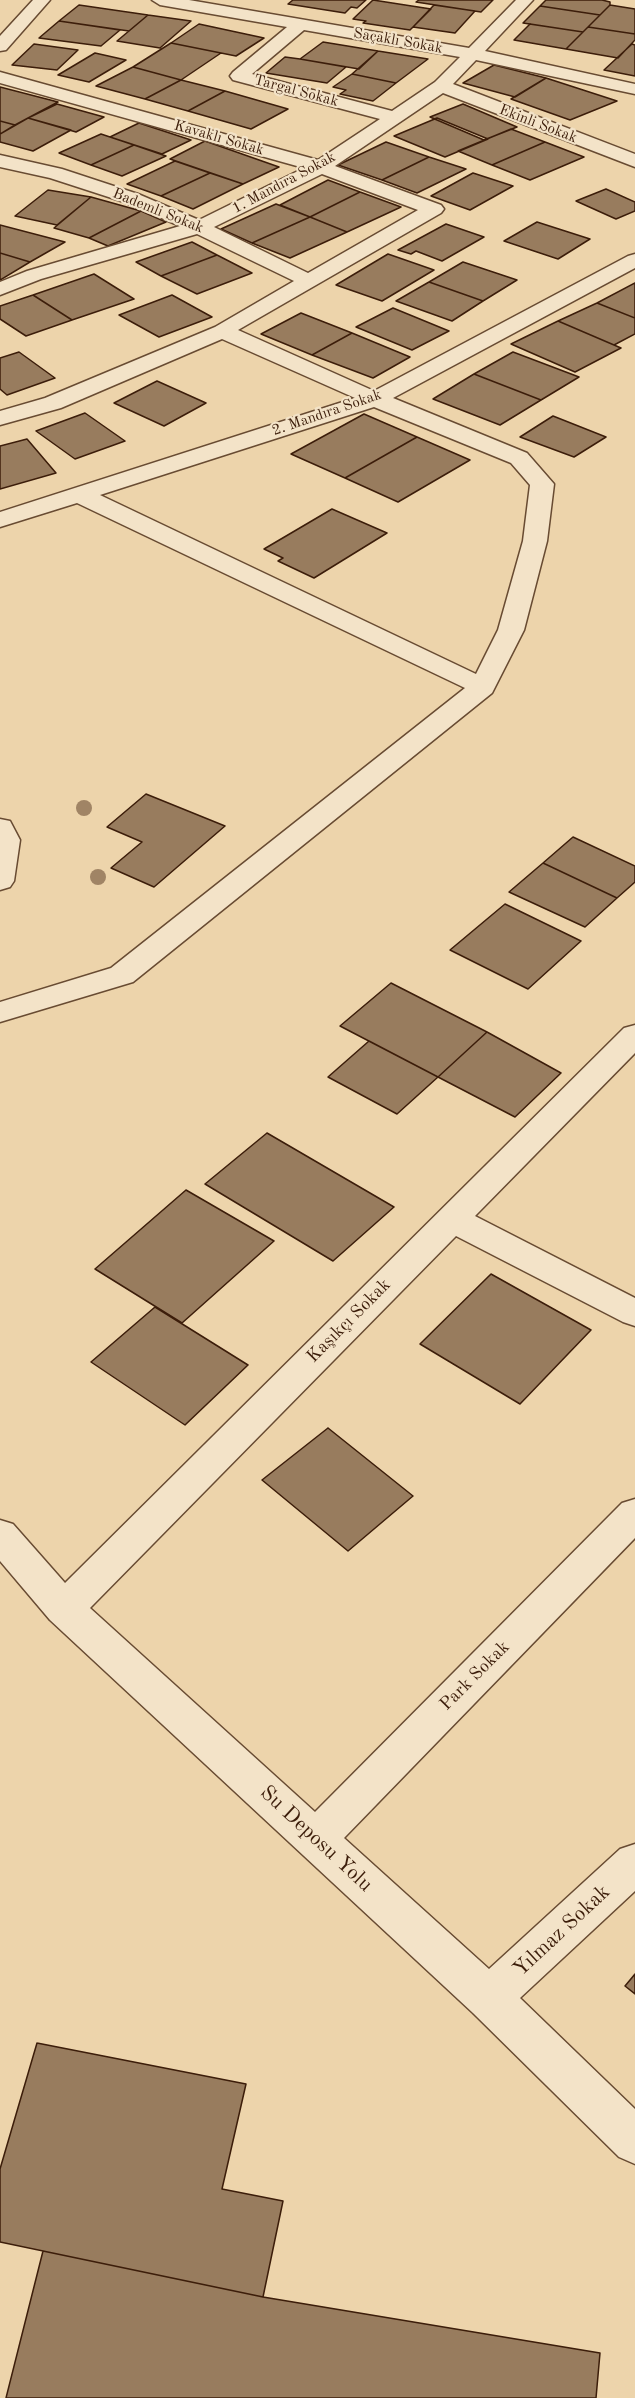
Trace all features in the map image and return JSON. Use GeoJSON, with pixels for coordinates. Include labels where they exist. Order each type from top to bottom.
{"type":"FeatureCollection","features":[{"type":"Feature","properties":{"kind":"street"},"geometry":{"type":"LineString","coordinates":[[2,41],[42,0]]}},
{"type":"Feature","properties":{"kind":"street","name":"Saçaklı Sokak"},"geometry":{"type":"LineString","coordinates":[[160,0],[474,54],[635,89]]}},
{"type":"Feature","properties":{"kind":"street"},"geometry":{"type":"LineString","coordinates":[[255,17],[274,0]]}},
{"type":"Feature","properties":{"kind":"street","name":"1. Mandıra Sokak"},"geometry":{"type":"LineString","coordinates":[[0,289],[34,275],[200,227],[321,167],[441,86],[525,0]]}},
{"type":"Feature","properties":{"kind":"street","name":"Targal Sokak"},"geometry":{"type":"LineString","coordinates":[[300,25],[239,76],[394,117]]}},
{"type":"Feature","properties":{"kind":"street","name":"Kavaklı Sokak"},"geometry":{"type":"LineString","coordinates":[[0,76],[321,167],[434,209],[309,281]]}},
{"type":"Feature","properties":{"kind":"street","name":"Ekinli Sokak"},"geometry":{"type":"LineString","coordinates":[[441,86],[635,161]]}},
{"type":"Feature","properties":{"kind":"street","name":"Bademli Sokak"},"geometry":{"type":"LineString","coordinates":[[0,161],[56,172],[131,198],[200,227],[309,281]]}},
{"type":"Feature","properties":{"kind":"street","name":"2. Mandıra Sokak"},"geometry":{"type":"LineString","coordinates":[[0,520],[375,399],[635,261]]}},
{"type":"Feature","properties":{"kind":"street"},"geometry":{"type":"LineString","coordinates":[[0,418],[52,403],[222,331],[309,281]]}},
{"type":"Feature","properties":{"kind":"street"},"geometry":{"type":"LineString","coordinates":[[0,1012],[122,975],[483,687],[512,630],[535,541],[542,484],[519,458],[375,399],[222,331]]}},
{"type":"Feature","properties":{"kind":"street"},"geometry":{"type":"LineString","coordinates":[[80,495],[483,687]]}},
{"type":"Feature","properties":{"kind":"street"},"geometry":{"type":"LineString","coordinates":[[0,827],[6,840],[0,881]]}},
{"type":"Feature","properties":{"kind":"street","name":"Kaşıkçı Sokak"},"geometry":{"type":"LineString","coordinates":[[64,1609],[451,1219],[627,1053]]}},
{"type":"Feature","properties":{"kind":"street"},"geometry":{"type":"LineString","coordinates":[[451,1219],[635,1313]]}},
{"type":"Feature","properties":{"kind":"street","name":"Park Sokak"},"geometry":{"type":"LineString","coordinates":[[316,1839],[635,1514]]}},
{"type":"Feature","properties":{"kind":"street","name":"Su Deposu Yolu"},"geometry":{"type":"LineString","coordinates":[[0,1535],[64,1609],[489,1998],[635,2141]]}},
{"type":"Feature","properties":{"kind":"street","name":"Yılmaz Sokak"},"geometry":{"type":"LineString","coordinates":[[489,1998],[635,1863]]}},
{"type":"Feature","properties":{"kind":"building"},"geometry":{"type":"Polygon","coordinates":[[[293,0],[366,0],[357,8],[351,7],[345,13],[288,4],[293,0]]]}},
{"type":"Feature","properties":{"kind":"building"},"geometry":{"type":"Polygon","coordinates":[[[373,0],[431,9],[410,30],[363,23],[366,21],[353,19],[373,0]]]}},
{"type":"Feature","properties":{"kind":"building"},"geometry":{"type":"Polygon","coordinates":[[[419,0],[493,0],[481,12],[416,2],[419,0]]]}},
{"type":"Feature","properties":{"kind":"building"},"geometry":{"type":"Polygon","coordinates":[[[546,0],[602,0],[610,2],[610,5],[600,15],[540,6],[546,0]]]}},
{"type":"Feature","properties":{"kind":"building"},"geometry":{"type":"Polygon","coordinates":[[[79,5],[148,15],[129,31],[59,21],[79,5]]]}},
{"type":"Feature","properties":{"kind":"building"},"geometry":{"type":"Polygon","coordinates":[[[434,5],[475,11],[455,33],[413,27],[434,5]]]}},
{"type":"Feature","properties":{"kind":"building"},"geometry":{"type":"Polygon","coordinates":[[[610,5],[635,9],[635,34],[588,27],[610,5]]]}},
{"type":"Feature","properties":{"kind":"building"},"geometry":{"type":"Polygon","coordinates":[[[540,6],[600,15],[583,32],[523,23],[540,6]]]}},
{"type":"Feature","properties":{"kind":"building"},"geometry":{"type":"Polygon","coordinates":[[[148,15],[191,21],[160,48],[117,41],[148,15]]]}},
{"type":"Feature","properties":{"kind":"building"},"geometry":{"type":"Polygon","coordinates":[[[59,21],[120,30],[101,46],[39,38],[59,21]]]}},
{"type":"Feature","properties":{"kind":"building"},"geometry":{"type":"Polygon","coordinates":[[[199,24],[264,38],[236,56],[171,43],[199,24]]]}},
{"type":"Feature","properties":{"kind":"building"},"geometry":{"type":"Polygon","coordinates":[[[530,24],[583,32],[566,49],[514,40],[530,24]]]}},
{"type":"Feature","properties":{"kind":"building"},"geometry":{"type":"Polygon","coordinates":[[[588,27],[635,34],[635,40],[618,58],[566,49],[588,27]]]}},
{"type":"Feature","properties":{"kind":"building"},"geometry":{"type":"Polygon","coordinates":[[[323,42],[378,51],[359,69],[300,59],[323,42]]]}},
{"type":"Feature","properties":{"kind":"building"},"geometry":{"type":"Polygon","coordinates":[[[171,43],[221,53],[181,80],[133,67],[171,43]]]}},
{"type":"Feature","properties":{"kind":"building"},"geometry":{"type":"Polygon","coordinates":[[[34,44],[78,50],[57,70],[12,65],[34,44]]]}},
{"type":"Feature","properties":{"kind":"building"},"geometry":{"type":"Polygon","coordinates":[[[632,44],[635,45],[635,76],[604,70],[632,44]]]}},
{"type":"Feature","properties":{"kind":"building"},"geometry":{"type":"Polygon","coordinates":[[[378,51],[428,59],[396,83],[352,74],[378,51]]]}},
{"type":"Feature","properties":{"kind":"building"},"geometry":{"type":"Polygon","coordinates":[[[95,53],[126,60],[89,82],[58,75],[95,53]]]}},
{"type":"Feature","properties":{"kind":"building"},"geometry":{"type":"Polygon","coordinates":[[[285,57],[346,67],[327,83],[266,73],[285,57]]]}},
{"type":"Feature","properties":{"kind":"building"},"geometry":{"type":"Polygon","coordinates":[[[494,65],[546,78],[515,97],[463,83],[494,65]]]}},
{"type":"Feature","properties":{"kind":"building"},"geometry":{"type":"Polygon","coordinates":[[[133,67],[181,80],[145,99],[96,86],[133,67]]]}},
{"type":"Feature","properties":{"kind":"building"},"geometry":{"type":"Polygon","coordinates":[[[352,74],[396,83],[373,101],[340,94],[346,90],[333,87],[352,74]]]}},
{"type":"Feature","properties":{"kind":"building"},"geometry":{"type":"Polygon","coordinates":[[[546,78],[617,101],[570,120],[511,99],[546,78]]]}},
{"type":"Feature","properties":{"kind":"building"},"geometry":{"type":"Polygon","coordinates":[[[181,80],[225,91],[188,111],[145,99],[181,80]]]}},
{"type":"Feature","properties":{"kind":"building"},"geometry":{"type":"Polygon","coordinates":[[[0,87],[58,102],[15,125],[0,121],[0,87]]]}},
{"type":"Feature","properties":{"kind":"building"},"geometry":{"type":"Polygon","coordinates":[[[225,91],[288,109],[251,129],[188,111],[225,91]]]}},
{"type":"Feature","properties":{"kind":"building"},"geometry":{"type":"Polygon","coordinates":[[[57,104],[104,117],[76,132],[28,118],[57,104]]]}},
{"type":"Feature","properties":{"kind":"building"},"geometry":{"type":"Polygon","coordinates":[[[463,104],[517,127],[484,140],[430,117],[463,104]]]}},
{"type":"Feature","properties":{"kind":"building"},"geometry":{"type":"Polygon","coordinates":[[[28,118],[71,130],[33,151],[0,142],[0,134],[28,118]]]}},
{"type":"Feature","properties":{"kind":"building"},"geometry":{"type":"Polygon","coordinates":[[[437,118],[488,139],[445,157],[394,136],[437,118]]]}},
{"type":"Feature","properties":{"kind":"building"},"geometry":{"type":"Polygon","coordinates":[[[0,121],[15,125],[0,134],[0,121]]]}},
{"type":"Feature","properties":{"kind":"building"},"geometry":{"type":"Polygon","coordinates":[[[139,123],[191,140],[162,154],[110,137],[139,123]]]}},
{"type":"Feature","properties":{"kind":"building"},"geometry":{"type":"Polygon","coordinates":[[[511,129],[545,142],[492,165],[458,151],[511,129]]]}},
{"type":"Feature","properties":{"kind":"building"},"geometry":{"type":"Polygon","coordinates":[[[101,134],[134,145],[91,165],[59,153],[101,134]]]}},
{"type":"Feature","properties":{"kind":"building"},"geometry":{"type":"Polygon","coordinates":[[[205,141],[279,167],[243,184],[170,159],[205,141]]]}},
{"type":"Feature","properties":{"kind":"building"},"geometry":{"type":"Polygon","coordinates":[[[386,142],[429,157],[382,180],[338,165],[386,142]]]}},
{"type":"Feature","properties":{"kind":"building"},"geometry":{"type":"Polygon","coordinates":[[[545,142],[584,157],[530,180],[492,165],[545,142]]]}},
{"type":"Feature","properties":{"kind":"building"},"geometry":{"type":"Polygon","coordinates":[[[134,145],[166,156],[122,176],[91,165],[134,145]]]}},
{"type":"Feature","properties":{"kind":"building"},"geometry":{"type":"Polygon","coordinates":[[[429,157],[466,169],[417,193],[382,180],[429,157]]]}},
{"type":"Feature","properties":{"kind":"building"},"geometry":{"type":"Polygon","coordinates":[[[175,161],[210,173],[161,196],[127,184],[175,161]]]}},
{"type":"Feature","properties":{"kind":"building"},"geometry":{"type":"Polygon","coordinates":[[[210,173],[243,184],[193,209],[161,196],[210,173]]]}},
{"type":"Feature","properties":{"kind":"building"},"geometry":{"type":"Polygon","coordinates":[[[473,173],[513,186],[470,210],[431,196],[473,173]]]}},
{"type":"Feature","properties":{"kind":"building"},"geometry":{"type":"Polygon","coordinates":[[[328,180],[360,192],[310,217],[280,205],[328,180]]]}},
{"type":"Feature","properties":{"kind":"building"},"geometry":{"type":"Polygon","coordinates":[[[606,189],[635,202],[635,211],[616,219],[576,201],[606,189]]]}},
{"type":"Feature","properties":{"kind":"building"},"geometry":{"type":"Polygon","coordinates":[[[48,190],[91,197],[57,225],[15,216],[48,190]]]}},
{"type":"Feature","properties":{"kind":"building"},"geometry":{"type":"Polygon","coordinates":[[[360,192],[401,207],[347,232],[310,217],[360,192]]]}},
{"type":"Feature","properties":{"kind":"building"},"geometry":{"type":"Polygon","coordinates":[[[91,197],[141,211],[89,238],[54,228],[91,197]]]}},
{"type":"Feature","properties":{"kind":"building"},"geometry":{"type":"Polygon","coordinates":[[[276,204],[310,217],[252,243],[221,229],[276,204]]]}},
{"type":"Feature","properties":{"kind":"building"},"geometry":{"type":"Polygon","coordinates":[[[141,211],[166,222],[108,246],[89,238],[141,211]]]}},
{"type":"Feature","properties":{"kind":"building"},"geometry":{"type":"Polygon","coordinates":[[[310,217],[347,232],[290,258],[252,243],[310,217]]]}},
{"type":"Feature","properties":{"kind":"building"},"geometry":{"type":"Polygon","coordinates":[[[537,222],[590,239],[558,259],[504,241],[537,222]]]}},
{"type":"Feature","properties":{"kind":"building"},"geometry":{"type":"Polygon","coordinates":[[[446,224],[484,237],[442,261],[416,251],[411,254],[398,250],[446,224]]]}},
{"type":"Feature","properties":{"kind":"building"},"geometry":{"type":"Polygon","coordinates":[[[0,225],[65,242],[30,262],[0,253],[0,225]]]}},
{"type":"Feature","properties":{"kind":"building"},"geometry":{"type":"Polygon","coordinates":[[[192,242],[217,255],[161,276],[136,262],[192,242]]]}},
{"type":"Feature","properties":{"kind":"building"},"geometry":{"type":"Polygon","coordinates":[[[0,253],[30,262],[0,280],[0,253]]]}},
{"type":"Feature","properties":{"kind":"building"},"geometry":{"type":"Polygon","coordinates":[[[388,254],[434,270],[382,301],[336,285],[388,254]]]}},
{"type":"Feature","properties":{"kind":"building"},"geometry":{"type":"Polygon","coordinates":[[[217,255],[252,273],[197,294],[161,276],[217,255]]]}},
{"type":"Feature","properties":{"kind":"building"},"geometry":{"type":"Polygon","coordinates":[[[463,262],[517,280],[483,301],[429,282],[463,262]]]}},
{"type":"Feature","properties":{"kind":"building"},"geometry":{"type":"Polygon","coordinates":[[[94,274],[134,299],[72,320],[33,295],[94,274]]]}},
{"type":"Feature","properties":{"kind":"building"},"geometry":{"type":"Polygon","coordinates":[[[429,282],[483,301],[452,321],[396,301],[429,282]]]}},
{"type":"Feature","properties":{"kind":"building"},"geometry":{"type":"Polygon","coordinates":[[[635,283],[635,318],[597,303],[635,283]]]}},
{"type":"Feature","properties":{"kind":"building"},"geometry":{"type":"Polygon","coordinates":[[[33,295],[72,320],[26,336],[0,319],[0,306],[33,295]]]}},
{"type":"Feature","properties":{"kind":"building"},"geometry":{"type":"Polygon","coordinates":[[[172,295],[212,317],[159,337],[119,315],[172,295]]]}},
{"type":"Feature","properties":{"kind":"building"},"geometry":{"type":"Polygon","coordinates":[[[597,303],[635,318],[635,334],[614,345],[558,321],[597,303]]]}},
{"type":"Feature","properties":{"kind":"building"},"geometry":{"type":"Polygon","coordinates":[[[393,308],[449,331],[412,350],[356,327],[393,308]]]}},
{"type":"Feature","properties":{"kind":"building"},"geometry":{"type":"Polygon","coordinates":[[[301,313],[352,333],[312,355],[261,334],[301,313]]]}},
{"type":"Feature","properties":{"kind":"building"},"geometry":{"type":"Polygon","coordinates":[[[558,321],[621,348],[575,372],[511,344],[558,321]]]}},
{"type":"Feature","properties":{"kind":"building"},"geometry":{"type":"Polygon","coordinates":[[[352,333],[410,357],[373,378],[312,355],[352,333]]]}},
{"type":"Feature","properties":{"kind":"building"},"geometry":{"type":"Polygon","coordinates":[[[19,352],[55,378],[7,395],[0,389],[0,358],[19,352]]]}},
{"type":"Feature","properties":{"kind":"building"},"geometry":{"type":"Polygon","coordinates":[[[513,352],[579,377],[541,400],[474,374],[513,352]]]}},
{"type":"Feature","properties":{"kind":"building"},"geometry":{"type":"Polygon","coordinates":[[[474,374],[541,400],[500,425],[433,399],[474,374]]]}},
{"type":"Feature","properties":{"kind":"building"},"geometry":{"type":"Polygon","coordinates":[[[157,381],[206,403],[164,426],[114,403],[157,381]]]}},
{"type":"Feature","properties":{"kind":"building"},"geometry":{"type":"Polygon","coordinates":[[[85,413],[125,441],[75,459],[36,431],[85,413]]]}},
{"type":"Feature","properties":{"kind":"building"},"geometry":{"type":"Polygon","coordinates":[[[364,414],[417,437],[345,478],[291,454],[364,414]]]}},
{"type":"Feature","properties":{"kind":"building"},"geometry":{"type":"Polygon","coordinates":[[[553,416],[606,437],[574,457],[520,437],[553,416]]]}},
{"type":"Feature","properties":{"kind":"building"},"geometry":{"type":"Polygon","coordinates":[[[417,437],[470,460],[398,502],[345,478],[417,437]]]}},
{"type":"Feature","properties":{"kind":"building"},"geometry":{"type":"Polygon","coordinates":[[[27,439],[56,473],[0,489],[0,446],[27,439]]]}},
{"type":"Feature","properties":{"kind":"building"},"geometry":{"type":"Polygon","coordinates":[[[332,509],[387,533],[314,578],[278,561],[283,558],[264,549],[332,509]]]}},
{"type":"Feature","properties":{"kind":"building"},"geometry":{"type":"Polygon","coordinates":[[[146,794],[225,826],[154,887],[111,868],[142,842],[107,827],[146,794]]]}},
{"type":"Feature","properties":{"kind":"building"},"geometry":{"type":"Polygon","coordinates":[[[573,837],[635,866],[635,882],[617,898],[543,863],[573,837]]]}},
{"type":"Feature","properties":{"kind":"building"},"geometry":{"type":"Polygon","coordinates":[[[543,863],[617,898],[585,927],[509,892],[543,863]]]}},
{"type":"Feature","properties":{"kind":"building"},"geometry":{"type":"Polygon","coordinates":[[[505,904],[581,941],[528,989],[450,950],[505,904]]]}},
{"type":"Feature","properties":{"kind":"building"},"geometry":{"type":"Polygon","coordinates":[[[391,983],[487,1032],[438,1077],[340,1026],[391,983]]]}},
{"type":"Feature","properties":{"kind":"building"},"geometry":{"type":"Polygon","coordinates":[[[487,1032],[561,1073],[515,1117],[438,1077],[487,1032]]]}},
{"type":"Feature","properties":{"kind":"building"},"geometry":{"type":"Polygon","coordinates":[[[369,1041],[438,1077],[397,1114],[328,1077],[369,1041]]]}},
{"type":"Feature","properties":{"kind":"building"},"geometry":{"type":"Polygon","coordinates":[[[267,1133],[394,1207],[333,1261],[205,1184],[267,1133]]]}},
{"type":"Feature","properties":{"kind":"building"},"geometry":{"type":"Polygon","coordinates":[[[186,1190],[274,1241],[182,1323],[95,1269],[186,1190]]]}},
{"type":"Feature","properties":{"kind":"building"},"geometry":{"type":"Polygon","coordinates":[[[491,1274],[591,1330],[520,1404],[420,1344],[491,1274]]]}},
{"type":"Feature","properties":{"kind":"building"},"geometry":{"type":"Polygon","coordinates":[[[155,1307],[248,1365],[185,1425],[91,1362],[155,1307]]]}},
{"type":"Feature","properties":{"kind":"building"},"geometry":{"type":"Polygon","coordinates":[[[328,1428],[413,1496],[348,1551],[262,1480],[328,1428]]]}},
{"type":"Feature","properties":{"kind":"building"},"geometry":{"type":"Polygon","coordinates":[[[635,1974],[635,1994],[625,1986],[635,1974]]]}},
{"type":"Feature","properties":{"kind":"building"},"geometry":{"type":"Polygon","coordinates":[[[37,2043],[246,2084],[222,2189],[283,2201],[263,2297],[0,2242],[0,2169],[37,2043]]]}},
{"type":"Feature","properties":{"kind":"building"},"geometry":{"type":"Polygon","coordinates":[[[43,2251],[263,2297],[600,2353],[596,2398],[6,2398],[43,2251]]]}}]}
